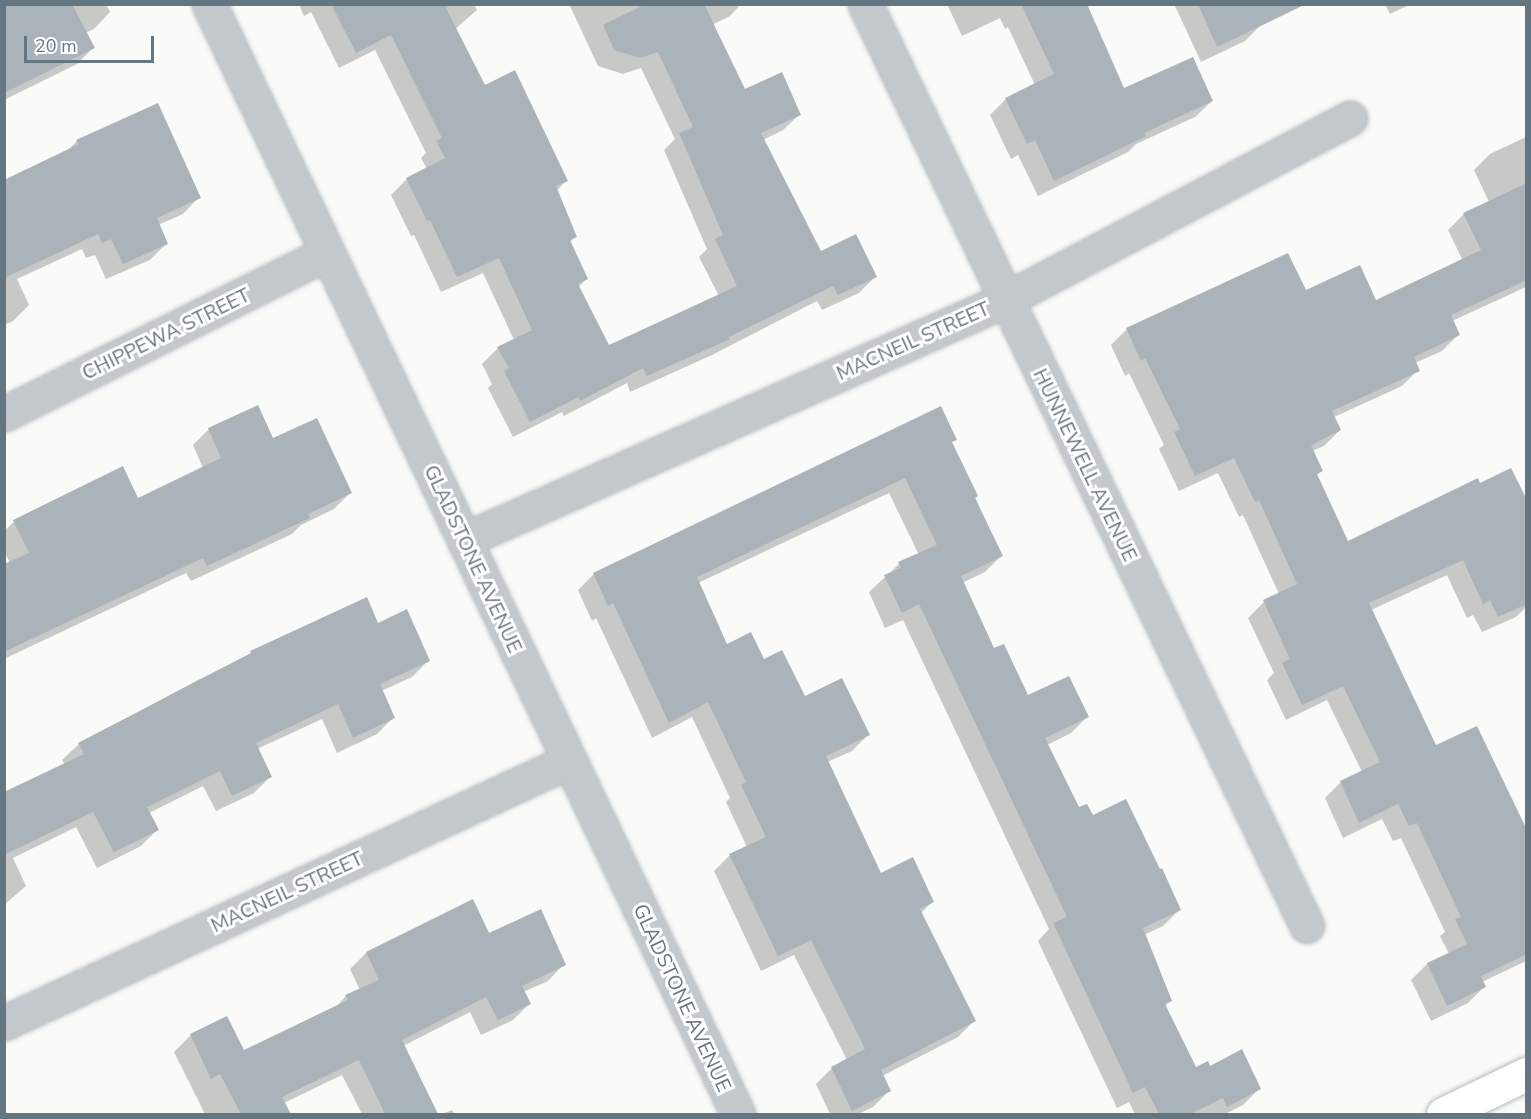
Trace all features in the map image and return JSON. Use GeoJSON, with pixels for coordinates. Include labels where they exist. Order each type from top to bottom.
{"type":"FeatureCollection","features":[{"type":"Feature","properties":{"kind":"street","name":"GLADSTONE AVENUE"},"geometry":{"type":"LineString","coordinates":[[208,4],[738,1114]]}},
{"type":"Feature","properties":{"kind":"street","name":"HUNNEWELL AVENUE"},"geometry":{"type":"LineString","coordinates":[[865,4],[1307,926]]}},
{"type":"Feature","properties":{"kind":"street","name":"MACNEIL STREET"},"geometry":{"type":"LineString","coordinates":[[464,540],[1005,300],[1350,118]]}},
{"type":"Feature","properties":{"kind":"street","name":"CHIPPEWA STREET"},"geometry":{"type":"LineString","coordinates":[[4,414],[327,253]]}},
{"type":"Feature","properties":{"kind":"street","name":"MACNEIL STREET"},"geometry":{"type":"LineString","coordinates":[[4,1023],[569,761]]}},
{"type":"Feature","properties":{"kind":"street"},"geometry":{"type":"LineString","coordinates":[[1443,1114],[1527,1074]]}},
{"type":"Feature","properties":{"kind":"building"},"geometry":{"type":"Polygon","coordinates":[[[4,4],[72,4],[95,48],[4,93],[4,4]]]}},
{"type":"Feature","properties":{"kind":"building"},"geometry":{"type":"Polygon","coordinates":[[[331,4],[453,4],[446,8],[485,85],[515,70],[568,181],[556,186],[577,237],[570,240],[588,279],[578,284],[609,345],[737,286],[715,239],[723,235],[679,133],[693,127],[658,52],[640,58],[614,50],[603,25],[646,4],[704,4],[745,89],[782,72],[801,115],[761,133],[821,251],[856,234],[877,277],[838,295],[833,286],[729,337],[730,339],[647,376],[643,368],[580,401],[579,397],[530,422],[504,371],[509,368],[497,347],[532,330],[499,258],[457,277],[430,220],[427,221],[406,178],[445,158],[436,141],[442,138],[391,35],[356,53],[331,4]]]}},
{"type":"Feature","properties":{"kind":"building"},"geometry":{"type":"Polygon","coordinates":[[[1021,4],[1087,4],[1124,88],[1193,57],[1213,101],[1144,133],[1146,136],[1054,181],[1035,140],[1027,144],[1005,98],[1054,74],[1021,4]]]}},
{"type":"Feature","properties":{"kind":"building"},"geometry":{"type":"Polygon","coordinates":[[[1198,4],[1306,4],[1217,47],[1198,4]]]}},
{"type":"Feature","properties":{"kind":"building"},"geometry":{"type":"Polygon","coordinates":[[[158,103],[201,198],[157,218],[168,244],[123,264],[111,239],[102,243],[98,234],[4,278],[4,180],[79,144],[76,140],[158,103]]]}},
{"type":"Feature","properties":{"kind":"building"},"geometry":{"type":"Polygon","coordinates":[[[1527,183],[1527,280],[1451,315],[1460,335],[1414,357],[1420,371],[1332,411],[1341,430],[1311,445],[1323,471],[1317,474],[1348,541],[1478,478],[1480,483],[1511,468],[1527,500],[1527,604],[1498,617],[1490,600],[1483,604],[1463,560],[1369,603],[1436,745],[1477,726],[1527,830],[1527,954],[1481,976],[1486,987],[1447,1006],[1427,963],[1467,944],[1455,919],[1461,917],[1417,823],[1409,826],[1398,804],[1359,823],[1340,781],[1380,762],[1343,686],[1302,705],[1282,663],[1290,659],[1263,600],[1297,584],[1259,500],[1255,502],[1234,458],[1195,476],[1174,432],[1180,429],[1145,358],[1141,361],[1126,328],[1288,253],[1306,290],[1360,265],[1376,300],[1481,250],[1463,213],[1527,183]]]}},
{"type":"Feature","properties":{"kind":"building"},"geometry":{"type":"Polygon","coordinates":[[[258,405],[273,438],[317,418],[352,493],[308,514],[310,518],[207,566],[203,558],[4,652],[4,564],[29,553],[13,520],[123,466],[138,498],[221,458],[208,428],[258,405]]]}},
{"type":"Feature","properties":{"kind":"building"},"geometry":{"type":"Polygon","coordinates":[[[941,406],[957,440],[952,442],[978,496],[975,498],[1003,556],[961,576],[994,648],[1004,644],[1028,695],[1069,676],[1089,717],[1045,738],[1079,807],[1087,804],[1093,815],[1126,799],[1160,869],[1162,868],[1181,910],[1143,928],[1172,1001],[1165,1004],[1196,1067],[1208,1061],[1210,1066],[1242,1049],[1261,1089],[1227,1107],[1223,1098],[1190,1114],[1159,1114],[1145,1087],[1133,1093],[1053,923],[1067,917],[919,604],[902,613],[884,575],[901,568],[898,562],[937,545],[905,478],[697,577],[727,644],[751,632],[764,659],[782,650],[805,696],[842,678],[870,735],[826,756],[881,873],[913,857],[934,902],[920,909],[976,1021],[881,1070],[891,1091],[852,1111],[831,1067],[865,1049],[811,940],[778,956],[729,854],[766,837],[741,785],[746,782],[708,702],[669,723],[613,603],[608,606],[593,573],[941,406]]]}},
{"type":"Feature","properties":{"kind":"building"},"geometry":{"type":"Polygon","coordinates":[[[367,597],[378,623],[407,609],[430,661],[380,684],[395,718],[353,738],[338,704],[256,743],[272,777],[232,796],[220,771],[147,807],[159,830],[114,852],[93,812],[4,855],[4,792],[84,754],[78,743],[251,653],[250,651],[367,597]]]}},
{"type":"Feature","properties":{"kind":"building"},"geometry":{"type":"Polygon","coordinates":[[[473,899],[489,933],[541,909],[566,965],[522,986],[531,1004],[498,1020],[486,997],[402,1040],[438,1114],[385,1114],[359,1060],[282,1097],[291,1114],[241,1114],[220,1074],[211,1079],[190,1034],[227,1016],[244,1050],[348,1000],[345,995],[379,980],[366,952],[473,899]]]}}]}
